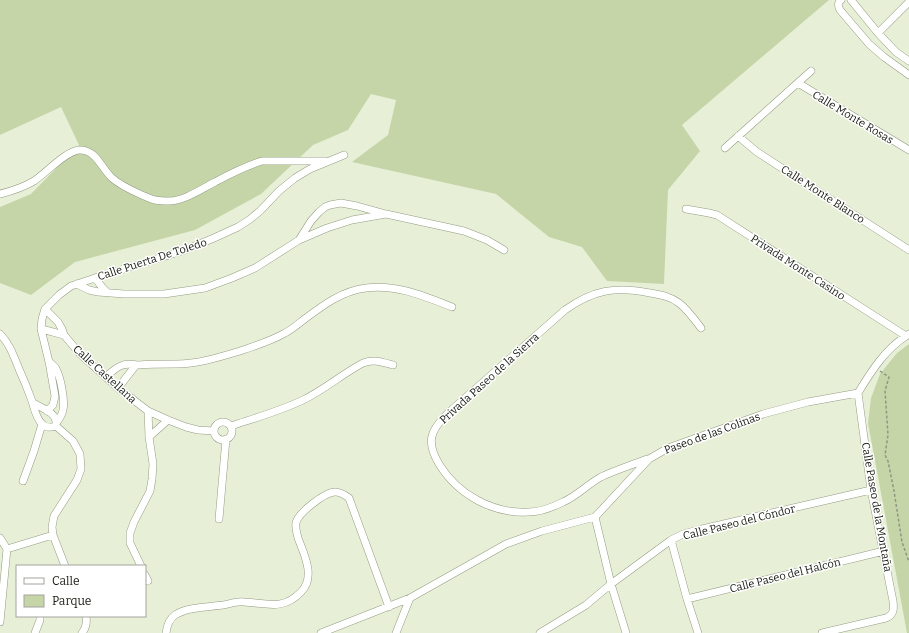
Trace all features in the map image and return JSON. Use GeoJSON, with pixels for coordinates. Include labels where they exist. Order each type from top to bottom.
{"type":"FeatureCollection","features":[{"type":"Feature","properties":{"kind":"street"},"geometry":{"type":"LineString","coordinates":[[841,0],[838,4],[840,10],[869,44],[909,75]]}},
{"type":"Feature","properties":{"kind":"street"},"geometry":{"type":"LineString","coordinates":[[851,0],[896,52],[909,61]]}},
{"type":"Feature","properties":{"kind":"street"},"geometry":{"type":"LineString","coordinates":[[878,33],[909,2]]}},
{"type":"Feature","properties":{"kind":"street"},"geometry":{"type":"LineString","coordinates":[[725,148],[811,71]]}},
{"type":"Feature","properties":{"kind":"street","name":"Calle Monte Rosas"},"geometry":{"type":"LineString","coordinates":[[798,83],[909,150]]}},
{"type":"Feature","properties":{"kind":"street","name":"Calle Monte Blanco"},"geometry":{"type":"LineString","coordinates":[[738,136],[757,152],[909,250]]}},
{"type":"Feature","properties":{"kind":"street"},"geometry":{"type":"LineString","coordinates":[[0,194],[34,181],[66,155],[73,151],[80,150],[92,154],[111,177],[124,187],[155,200],[171,201],[188,196],[217,180],[262,161],[330,161]]}},
{"type":"Feature","properties":{"kind":"street","name":"Calle Puerta De Toledo"},"geometry":{"type":"LineString","coordinates":[[45,309],[59,295],[71,286],[185,250],[232,230],[254,216],[279,191],[295,178],[310,169],[344,154]]}},
{"type":"Feature","properties":{"kind":"street"},"geometry":{"type":"LineString","coordinates":[[300,240],[311,221],[319,212],[325,207],[335,203],[348,204],[464,231],[487,240],[504,250]]}},
{"type":"Feature","properties":{"kind":"street","name":"Privada Monte Casino"},"geometry":{"type":"LineString","coordinates":[[686,209],[709,212],[717,216],[907,335]]}},
{"type":"Feature","properties":{"kind":"street"},"geometry":{"type":"LineString","coordinates":[[77,284],[89,290],[98,292],[124,294],[164,294],[205,288],[255,268],[300,240],[339,223],[386,214]]}},
{"type":"Feature","properties":{"kind":"street"},"geometry":{"type":"LineString","coordinates":[[95,278],[108,293]]}},
{"type":"Feature","properties":{"kind":"street"},"geometry":{"type":"LineString","coordinates":[[106,377],[113,370],[122,365],[179,364],[196,362],[240,351],[264,343],[286,333],[321,306],[339,295],[352,290],[383,287],[405,290],[452,307]]}},
{"type":"Feature","properties":{"kind":"street","name":"Privada Paseo de la Sierra"},"geometry":{"type":"LineString","coordinates":[[649,459],[601,477],[566,501],[549,508],[530,512],[516,512],[490,506],[474,498],[458,487],[436,459],[431,447],[431,441],[432,433],[439,422],[447,414],[564,310],[576,302],[592,295],[607,290],[624,289],[661,295],[680,303],[701,328]]}},
{"type":"Feature","properties":{"kind":"street"},"geometry":{"type":"LineString","coordinates":[[45,309],[41,329],[50,362],[55,396],[53,405],[46,411]]}},
{"type":"Feature","properties":{"kind":"street","name":"Calle Castellana"},"geometry":{"type":"LineString","coordinates":[[45,309],[58,322],[64,335],[80,354],[118,388],[148,411],[168,420],[198,430],[214,432]]}},
{"type":"Feature","properties":{"kind":"street","name":"Calle Castellana"},"geometry":{"type":"LineString","coordinates":[[41,329],[64,335]]}},
{"type":"Feature","properties":{"kind":"street"},"geometry":{"type":"LineString","coordinates":[[0,334],[8,343],[13,353],[33,403],[35,412],[42,424],[51,428],[61,417],[64,401],[56,368],[50,362]]}},
{"type":"Feature","properties":{"kind":"street"},"geometry":{"type":"LineString","coordinates":[[858,393],[884,355],[907,335]]}},
{"type":"Feature","properties":{"kind":"street"},"geometry":{"type":"LineString","coordinates":[[231,426],[272,413],[303,400],[363,363],[374,360],[385,362],[393,366]]}},
{"type":"Feature","properties":{"kind":"street"},"geometry":{"type":"LineString","coordinates":[[118,388],[136,365]]}},
{"type":"Feature","properties":{"kind":"street","name":"Paseo de las Colinas"},"geometry":{"type":"LineString","coordinates":[[595,517],[649,459],[668,448],[763,414],[808,402],[858,393]]}},
{"type":"Feature","properties":{"kind":"street","name":"Calle Paseo de la Montaña"},"geometry":{"type":"LineString","coordinates":[[822,633],[886,618],[892,614],[894,606],[872,490],[858,393]]}},
{"type":"Feature","properties":{"kind":"street"},"geometry":{"type":"LineString","coordinates":[[33,403],[56,418],[56,424],[73,441],[80,454],[81,469],[77,480],[54,516],[52,526],[53,535],[65,565]]}},
{"type":"Feature","properties":{"kind":"street"},"geometry":{"type":"LineString","coordinates":[[140,565],[130,543],[130,533],[150,491],[152,479],[148,411]]}},
{"type":"Feature","properties":{"kind":"street"},"geometry":{"type":"LineString","coordinates":[[149,436],[168,420]]}},
{"type":"Feature","properties":{"kind":"street"},"geometry":{"type":"LineString","coordinates":[[220,422],[226,422],[231,426],[232,432],[229,438],[220,439],[214,432],[216,426],[220,422]]}},
{"type":"Feature","properties":{"kind":"street"},"geometry":{"type":"LineString","coordinates":[[23,481],[42,424]]}},
{"type":"Feature","properties":{"kind":"street"},"geometry":{"type":"LineString","coordinates":[[219,519],[226,439]]}},
{"type":"Feature","properties":{"kind":"street","name":"Calle Paseo del Cóndor"},"geometry":{"type":"LineString","coordinates":[[540,633],[586,605],[611,584],[670,540],[683,534],[872,490]]}},
{"type":"Feature","properties":{"kind":"street"},"geometry":{"type":"LineString","coordinates":[[166,633],[168,624],[174,615],[191,609],[243,602],[268,605],[280,604],[293,599],[302,591],[307,582],[308,575],[307,564],[295,529],[296,522],[299,516],[321,497],[329,493],[336,492],[344,494],[349,498],[389,607]]}},
{"type":"Feature","properties":{"kind":"street"},"geometry":{"type":"LineString","coordinates":[[321,633],[410,598],[506,544],[542,531],[595,517],[611,584],[626,633]]}},
{"type":"Feature","properties":{"kind":"street"},"geometry":{"type":"LineString","coordinates":[[7,549],[53,535]]}},
{"type":"Feature","properties":{"kind":"street"},"geometry":{"type":"LineString","coordinates":[[0,538],[7,549],[0,622]]}},
{"type":"Feature","properties":{"kind":"street"},"geometry":{"type":"LineString","coordinates":[[670,540],[686,599],[698,633]]}},
{"type":"Feature","properties":{"kind":"street","name":"Calle Paseo del Halcón"},"geometry":{"type":"LineString","coordinates":[[686,599],[884,551]]}},
{"type":"Feature","properties":{"kind":"street"},"geometry":{"type":"LineString","coordinates":[[396,633],[410,598]]}},
{"type":"Feature","properties":{"kind":"street"},"geometry":{"type":"LineString","coordinates":[[35,633],[40,617]]}},
{"type":"Feature","properties":{"kind":"street"},"geometry":{"type":"LineString","coordinates":[[82,633],[87,622],[86,617]]}},
{"type":"Feature","properties":{"kind":"path"},"geometry":{"type":"LineString","coordinates":[[875,367],[889,377],[885,391],[888,435],[885,455],[888,461],[894,491],[902,542],[909,562]]}},
{"type":"Feature","properties":{"kind":"green space"},"geometry":{"type":"Polygon","coordinates":[[[0,0],[829,0],[682,125],[700,151],[668,190],[664,284],[607,281],[582,247],[549,237],[496,194],[352,162],[388,135],[396,100],[371,94],[348,130],[313,145],[261,194],[195,230],[75,262],[31,295],[0,283],[0,207],[31,194],[79,145],[61,107],[0,135],[0,0]]]}},
{"type":"Feature","properties":{"kind":"green space"},"geometry":{"type":"Polygon","coordinates":[[[909,344],[909,633],[907,633],[868,423],[871,398],[880,374],[897,353],[909,344]]]}}]}
